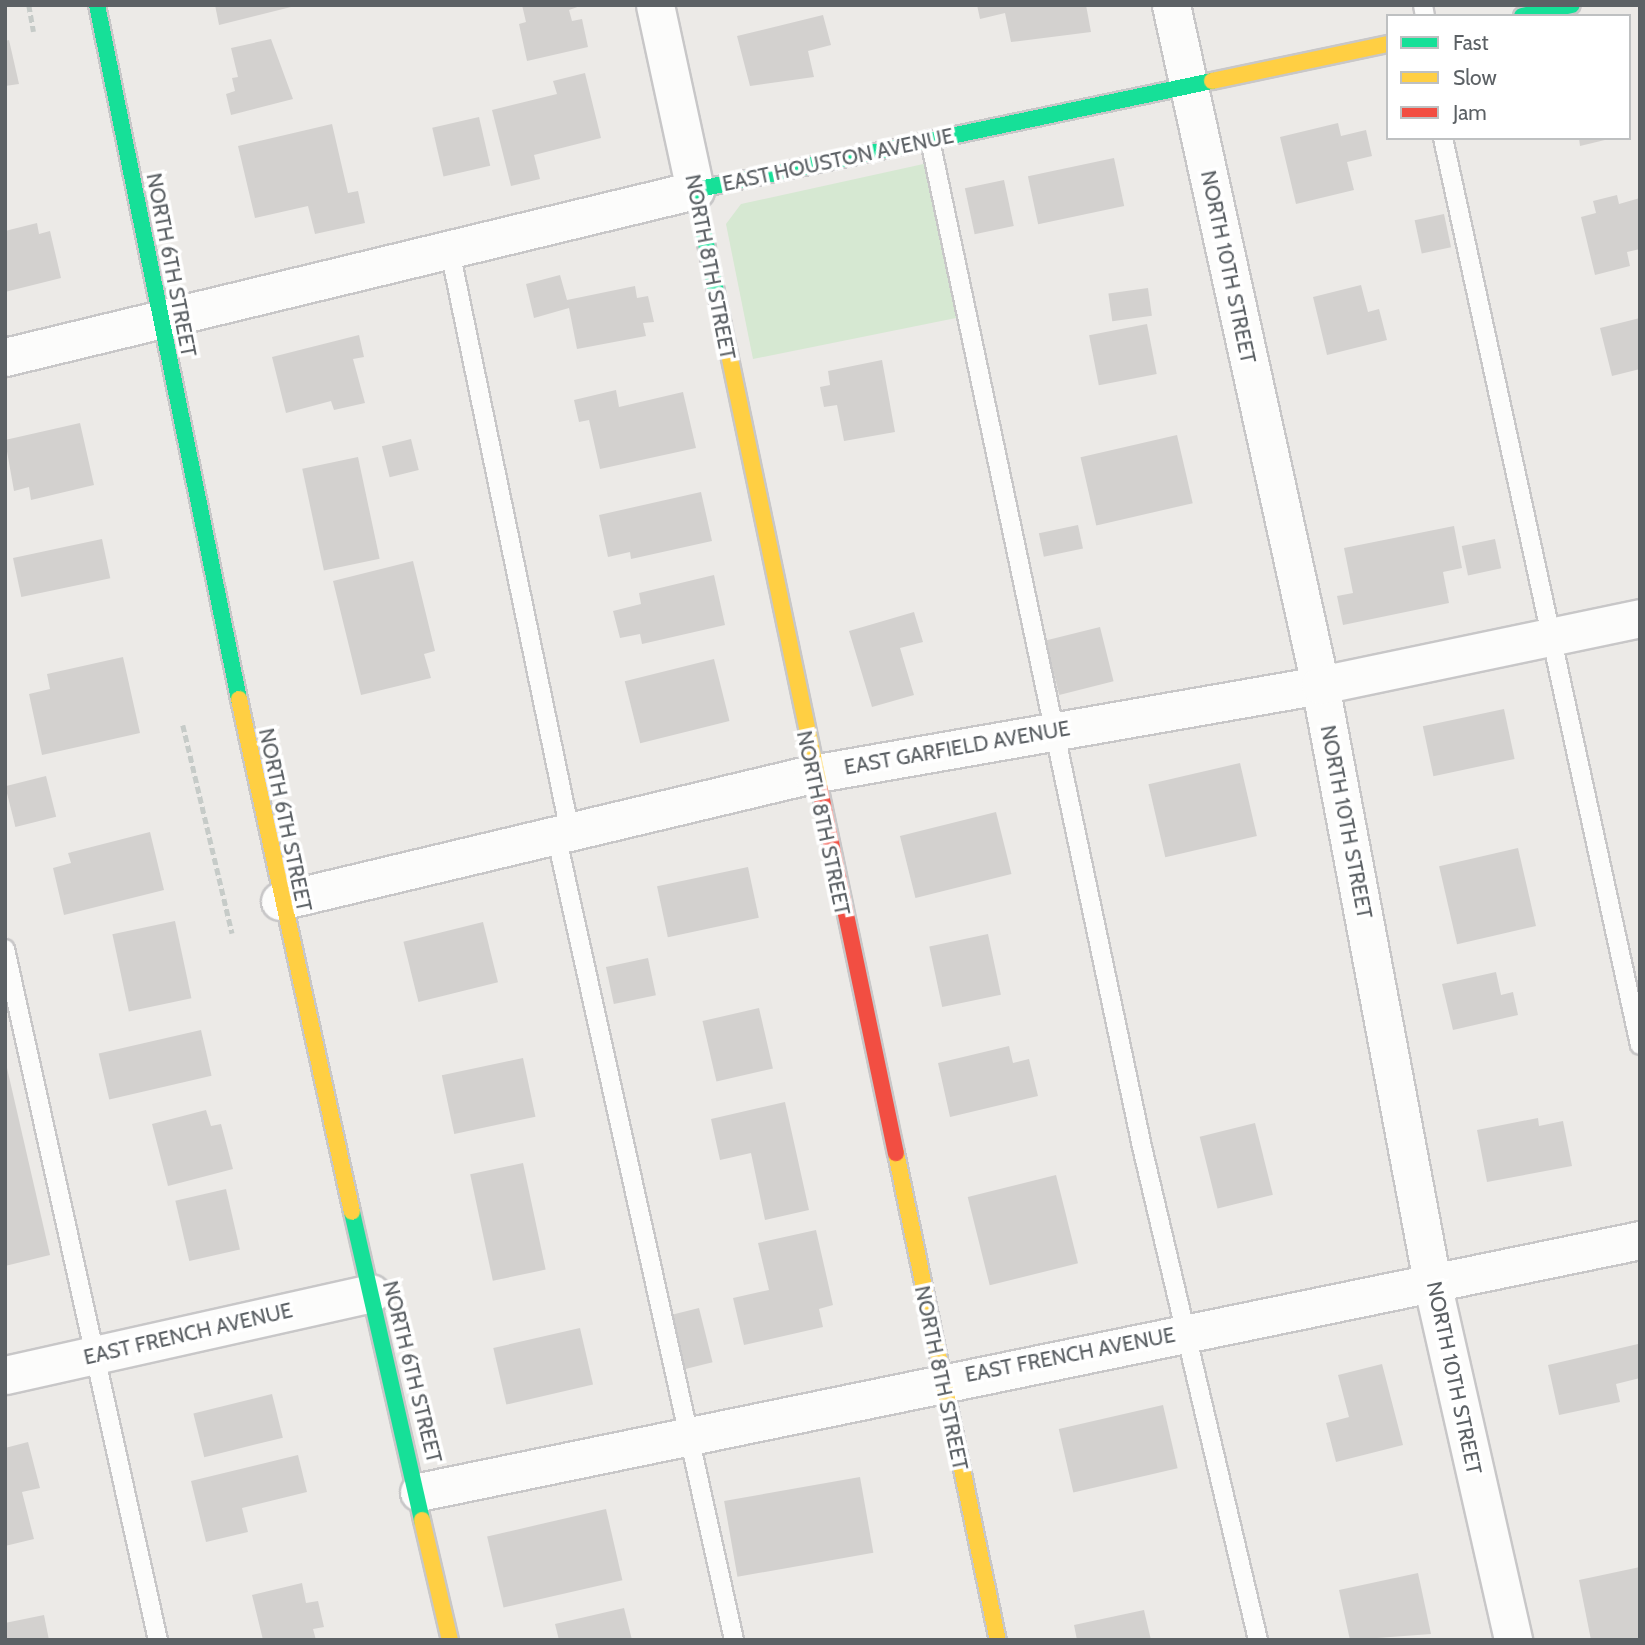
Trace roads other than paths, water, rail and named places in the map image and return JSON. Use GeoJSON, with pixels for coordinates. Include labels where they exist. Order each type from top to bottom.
{"type":"FeatureCollection","features":[{"type":"Feature","properties":{"kind":"street","name":"NORTH 6TH STREET"},"geometry":{"type":"LineString","coordinates":[[97,5],[280,901],[419,1492],[450,1640]]}},
{"type":"Feature","properties":{"kind":"street","name":"NORTH 8TH STREET"},"geometry":{"type":"LineString","coordinates":[[655,5],[695,190],[812,774],[998,1640]]}},
{"type":"Feature","properties":{"kind":"street","name":"NORTH 10TH STREET"},"geometry":{"type":"LineString","coordinates":[[1171,5],[1320,685],[1433,1287],[1513,1640]]}},
{"type":"Feature","properties":{"kind":"street"},"geometry":{"type":"LineString","coordinates":[[1531,14],[1572,5]]}},
{"type":"Feature","properties":{"kind":"street","name":"EAST HOUSTON AVENUE"},"geometry":{"type":"LineString","coordinates":[[5,357],[161,323],[695,190],[1386,44]]}},
{"type":"Feature","properties":{"kind":"street","name":"EAST GARFIELD AVENUE"},"geometry":{"type":"LineString","coordinates":[[280,901],[812,774],[1320,685],[1640,618]]}},
{"type":"Feature","properties":{"kind":"street","name":"EAST FRENCH AVENUE"},"geometry":{"type":"LineString","coordinates":[[419,1492],[942,1379],[1433,1287],[1640,1240]]}},
{"type":"Feature","properties":{"kind":"street","name":"EAST FRENCH AVENUE"},"geometry":{"type":"LineString","coordinates":[[5,1375],[371,1293]]}},
{"type":"Feature","properties":{"kind":"lane"},"geometry":{"type":"LineString","coordinates":[[930,140],[1052,732],[1186,1333],[1258,1640]]}},
{"type":"Feature","properties":{"kind":"lane"},"geometry":{"type":"LineString","coordinates":[[1443,140],[1640,1045]]}},
{"type":"Feature","properties":{"kind":"lane"},"geometry":{"type":"LineString","coordinates":[[450,251],[563,833],[688,1434],[734,1640]]}},
{"type":"Feature","properties":{"kind":"lane"},"geometry":{"type":"LineString","coordinates":[[5,949],[158,1640]]}}]}
